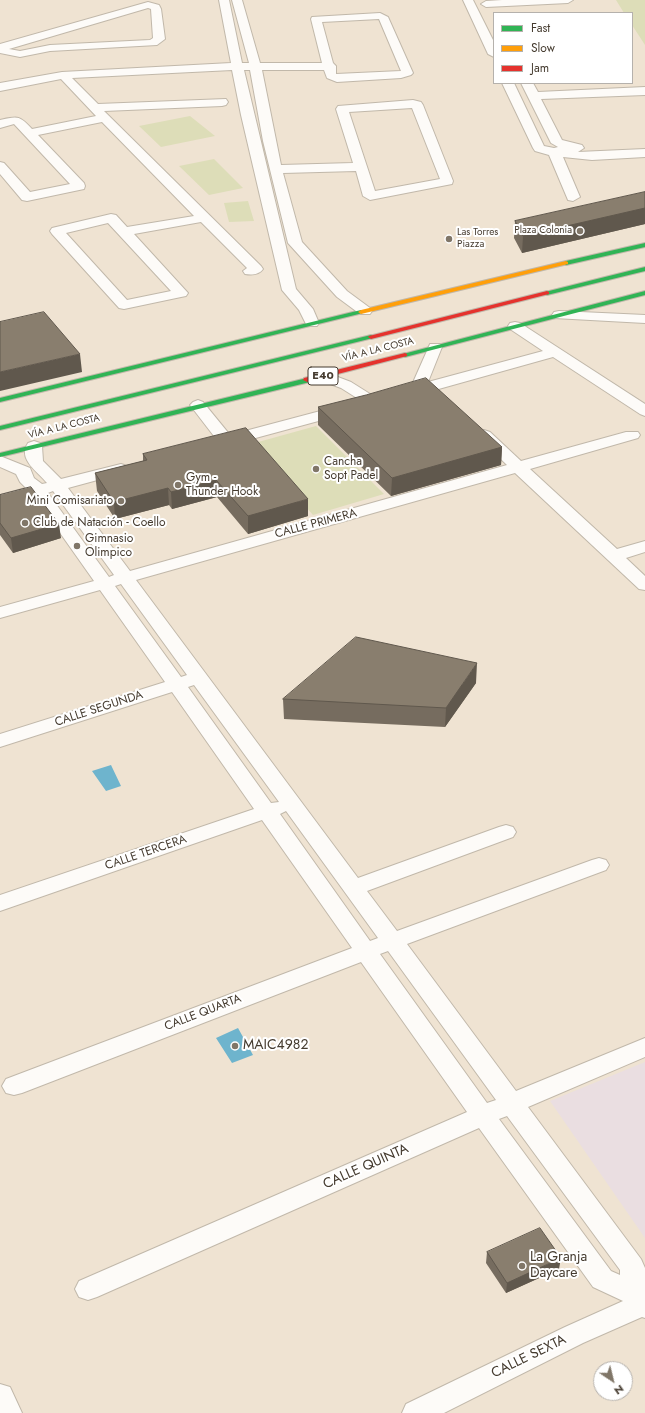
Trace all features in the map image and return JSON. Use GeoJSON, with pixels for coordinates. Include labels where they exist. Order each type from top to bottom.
{"type":"FeatureCollection","features":[{"type":"Feature","properties":{"kind":"main road"},"geometry":{"type":"LineString","coordinates":[[0,400],[312,323],[645,245]]}},
{"type":"Feature","properties":{"kind":"main road","name":"VÍA A LA COSTA"},"geometry":{"type":"LineString","coordinates":[[0,428],[645,269]]}},
{"type":"Feature","properties":{"kind":"main road","name":"VÍA A LA COSTA"},"geometry":{"type":"LineString","coordinates":[[0,455],[198,405],[354,368],[645,293]]}},
{"type":"Feature","properties":{"kind":"street"},"geometry":{"type":"LineString","coordinates":[[468,0],[493,52]]}},
{"type":"Feature","properties":{"kind":"street"},"geometry":{"type":"LineString","coordinates":[[480,26],[493,20],[485,2],[568,0]]}},
{"type":"Feature","properties":{"kind":"street"},"geometry":{"type":"LineString","coordinates":[[312,323],[306,309],[290,290],[258,160],[225,5],[238,4],[256,70],[276,170],[295,243],[342,294],[365,311]]}},
{"type":"Feature","properties":{"kind":"street"},"geometry":{"type":"LineString","coordinates":[[0,35],[33,38],[87,34],[150,43],[159,41],[155,7],[148,5],[87,34],[50,48],[57,71]]}},
{"type":"Feature","properties":{"kind":"street"},"geometry":{"type":"LineString","coordinates":[[380,16],[383,17],[407,74],[337,79],[331,76],[330,66],[316,19],[380,16]]}},
{"type":"Feature","properties":{"kind":"street"},"geometry":{"type":"LineString","coordinates":[[33,38],[2,47],[2,50],[18,54],[57,71],[256,269],[250,271]]}},
{"type":"Feature","properties":{"kind":"street"},"geometry":{"type":"LineString","coordinates":[[0,87],[57,71],[256,70],[274,72],[290,68],[330,66]]}},
{"type":"Feature","properties":{"kind":"street"},"geometry":{"type":"LineString","coordinates":[[0,92],[57,71]]}},
{"type":"Feature","properties":{"kind":"street"},"geometry":{"type":"LineString","coordinates":[[508,84],[539,148],[555,153],[579,157],[645,153]]}},
{"type":"Feature","properties":{"kind":"street"},"geometry":{"type":"LineString","coordinates":[[527,84],[557,143],[568,147],[578,148],[645,144]]}},
{"type":"Feature","properties":{"kind":"street"},"geometry":{"type":"LineString","coordinates":[[533,96],[645,91]]}},
{"type":"Feature","properties":{"kind":"street"},"geometry":{"type":"LineString","coordinates":[[29,133],[62,126],[99,112],[222,102]]}},
{"type":"Feature","properties":{"kind":"street"},"geometry":{"type":"LineString","coordinates":[[414,104],[417,106],[447,181],[370,196],[360,167],[342,109],[414,104]]}},
{"type":"Feature","properties":{"kind":"street"},"geometry":{"type":"LineString","coordinates":[[0,124],[17,120],[79,186],[27,197],[0,166]]}},
{"type":"Feature","properties":{"kind":"street"},"geometry":{"type":"LineString","coordinates":[[555,153],[568,147]]}},
{"type":"Feature","properties":{"kind":"street"},"geometry":{"type":"LineString","coordinates":[[555,153],[573,197]]}},
{"type":"Feature","properties":{"kind":"street"},"geometry":{"type":"LineString","coordinates":[[258,160],[276,170],[360,167]]}},
{"type":"Feature","properties":{"kind":"street"},"geometry":{"type":"LineString","coordinates":[[163,225],[183,214],[192,206]]}},
{"type":"Feature","properties":{"kind":"street"},"geometry":{"type":"LineString","coordinates":[[111,218],[124,232],[140,249],[181,293],[124,305],[56,231],[111,218]]}},
{"type":"Feature","properties":{"kind":"street"},"geometry":{"type":"LineString","coordinates":[[124,232],[204,218]]}},
{"type":"Feature","properties":{"kind":"street"},"geometry":{"type":"LineString","coordinates":[[558,315],[645,319]]}},
{"type":"Feature","properties":{"kind":"street"},"geometry":{"type":"LineString","coordinates":[[515,326],[645,411]]}},
{"type":"Feature","properties":{"kind":"street"},"geometry":{"type":"LineString","coordinates":[[431,391],[435,347]]}},
{"type":"Feature","properties":{"kind":"street"},"geometry":{"type":"LineString","coordinates":[[198,405],[219,443],[385,399],[431,391],[555,352]]}},
{"type":"Feature","properties":{"kind":"street"},"geometry":{"type":"LineString","coordinates":[[354,368],[353,377],[356,390]]}},
{"type":"Feature","properties":{"kind":"street"},"geometry":{"type":"LineString","coordinates":[[322,376],[331,378],[356,390],[385,399]]}},
{"type":"Feature","properties":{"kind":"street"},"geometry":{"type":"LineString","coordinates":[[472,424],[645,585]]}},
{"type":"Feature","properties":{"kind":"street","name":"CALLE PRIMERA"},"geometry":{"type":"LineString","coordinates":[[0,612],[632,435]]}},
{"type":"Feature","properties":{"kind":"street"},"geometry":{"type":"LineString","coordinates":[[34,446],[32,454],[44,488],[103,583],[483,1116],[602,1279],[642,1303]]}},
{"type":"Feature","properties":{"kind":"street"},"geometry":{"type":"LineString","coordinates":[[0,461],[24,471],[38,482],[125,577],[632,1266],[642,1303]]}},
{"type":"Feature","properties":{"kind":"street"},"geometry":{"type":"LineString","coordinates":[[0,500],[137,464]]}},
{"type":"Feature","properties":{"kind":"street"},"geometry":{"type":"LineString","coordinates":[[614,556],[645,546]]}},
{"type":"Feature","properties":{"kind":"street","name":"CALLE SEGUNDA"},"geometry":{"type":"LineString","coordinates":[[0,742],[198,678]]}},
{"type":"Feature","properties":{"kind":"street","name":"CALLE TERCERA"},"geometry":{"type":"LineString","coordinates":[[0,903],[291,804]]}},
{"type":"Feature","properties":{"kind":"street"},"geometry":{"type":"LineString","coordinates":[[353,888],[506,832]]}},
{"type":"Feature","properties":{"kind":"street","name":"CALLE QUARTA"},"geometry":{"type":"LineString","coordinates":[[14,1086],[392,941],[599,865]]}},
{"type":"Feature","properties":{"kind":"street","name":"CALLE QUINTA"},"geometry":{"type":"LineString","coordinates":[[88,1289],[512,1103],[645,1047]]}},
{"type":"Feature","properties":{"kind":"street","name":"CALLE SEXTA"},"geometry":{"type":"LineString","coordinates":[[416,1413],[642,1303]]}},
{"type":"Feature","properties":{"kind":"street"},"geometry":{"type":"LineString","coordinates":[[0,1396],[8,1413]]}},
{"type":"Feature","properties":{"kind":"shaded area"},"geometry":{"type":"Polygon","coordinates":[[[645,1062],[645,1238],[550,1101],[645,1062]]]}},
{"type":"Feature","properties":{"kind":"green space"},"geometry":{"type":"Polygon","coordinates":[[[616,0],[645,0],[645,45],[633,27],[633,12],[623,12],[616,0]]]}},
{"type":"Feature","properties":{"kind":"green space"},"geometry":{"type":"Polygon","coordinates":[[[190,116],[215,136],[161,147],[139,126],[190,116]]]}},
{"type":"Feature","properties":{"kind":"green space"},"geometry":{"type":"Polygon","coordinates":[[[214,159],[243,188],[209,195],[179,166],[214,159]]]}},
{"type":"Feature","properties":{"kind":"green space"},"geometry":{"type":"Polygon","coordinates":[[[248,201],[254,221],[229,222],[224,203],[248,201]]]}},
{"type":"Feature","properties":{"kind":"green space","name":"Cancha Sopt Padel"},"geometry":{"type":"Polygon","coordinates":[[[316,426],[384,494],[313,515],[251,444],[316,426]]]}},
{"type":"Feature","properties":{"kind":"water"},"geometry":{"type":"Polygon","coordinates":[[[111,765],[121,786],[106,791],[92,771],[111,765]]]}},
{"type":"Feature","properties":{"kind":"water","name":"MAIC4982"},"geometry":{"type":"Polygon","coordinates":[[[238,1028],[253,1055],[232,1063],[216,1038],[238,1028]]]}},
{"type":"Feature","properties":{"kind":"building"},"geometry":{"type":"Polygon","coordinates":[[[645,192],[645,208],[523,236],[515,221],[645,192]]]}},
{"type":"Feature","properties":{"kind":"building"},"geometry":{"type":"Polygon","coordinates":[[[44,312],[80,354],[0,372],[0,322],[44,312]]]}},
{"type":"Feature","properties":{"kind":"building"},"geometry":{"type":"Polygon","coordinates":[[[426,378],[502,447],[392,478],[318,407],[366,395],[426,378]]]}},
{"type":"Feature","properties":{"kind":"building"},"geometry":{"type":"Polygon","coordinates":[[[246,428],[308,499],[248,516],[216,480],[171,492],[168,488],[114,502],[95,473],[147,460],[143,454],[246,428]]]}},
{"type":"Feature","properties":{"kind":"building"},"geometry":{"type":"Polygon","coordinates":[[[31,487],[59,524],[11,538],[0,523],[0,495],[31,487]]]}},
{"type":"Feature","properties":{"kind":"building"},"geometry":{"type":"Polygon","coordinates":[[[356,637],[477,663],[446,708],[283,699],[356,637]]]}},
{"type":"Feature","properties":{"kind":"building","name":"La Granja Daycare"},"geometry":{"type":"Polygon","coordinates":[[[540,1228],[561,1258],[507,1283],[487,1252],[540,1228]]]}},
{"type":"Feature","properties":{"kind":"traffic: fast"},"geometry":{"type":"LineString","coordinates":[[566,263],[645,245]]}},
{"type":"Feature","properties":{"kind":"traffic: fast"},"geometry":{"type":"LineString","coordinates":[[547,293],[645,269]]}},
{"type":"Feature","properties":{"kind":"traffic: fast"},"geometry":{"type":"LineString","coordinates":[[405,355],[645,293]]}},
{"type":"Feature","properties":{"kind":"traffic: fast"},"geometry":{"type":"LineString","coordinates":[[0,400],[361,312]]}},
{"type":"Feature","properties":{"kind":"traffic: fast"},"geometry":{"type":"LineString","coordinates":[[0,428],[371,337]]}},
{"type":"Feature","properties":{"kind":"traffic: fast"},"geometry":{"type":"LineString","coordinates":[[0,455],[307,380]]}},
{"type":"Feature","properties":{"kind":"traffic: slow"},"geometry":{"type":"LineString","coordinates":[[361,312],[566,263]]}},
{"type":"Feature","properties":{"kind":"traffic: jam"},"geometry":{"type":"LineString","coordinates":[[371,337],[547,293]]}},
{"type":"Feature","properties":{"kind":"traffic: jam"},"geometry":{"type":"LineString","coordinates":[[307,380],[405,355]]}},
{"type":"Feature","properties":{"kind":"place","name":"Plaza Colonia"},"geometry":{"type":"Point","coordinates":[580,231]}},
{"type":"Feature","properties":{"kind":"place","name":"Las Torres Piazza"},"geometry":{"type":"Point","coordinates":[449,239]}},
{"type":"Feature","properties":{"kind":"place","name":"Cancha Sopt Padel"},"geometry":{"type":"Point","coordinates":[316,469]}},
{"type":"Feature","properties":{"kind":"place","name":"Gym - Thunder Hook"},"geometry":{"type":"Point","coordinates":[178,485]}},
{"type":"Feature","properties":{"kind":"place","name":"Mini Comisariato"},"geometry":{"type":"Point","coordinates":[121,501]}},
{"type":"Feature","properties":{"kind":"place","name":"Club de Natación - Coello"},"geometry":{"type":"Point","coordinates":[25,523]}},
{"type":"Feature","properties":{"kind":"place","name":"Gimnasio Olimpico"},"geometry":{"type":"Point","coordinates":[77,546]}},
{"type":"Feature","properties":{"kind":"place","name":"MAIC4982"},"geometry":{"type":"Point","coordinates":[235,1046]}},
{"type":"Feature","properties":{"kind":"place","name":"La Granja Daycare"},"geometry":{"type":"Point","coordinates":[522,1266]}}]}
